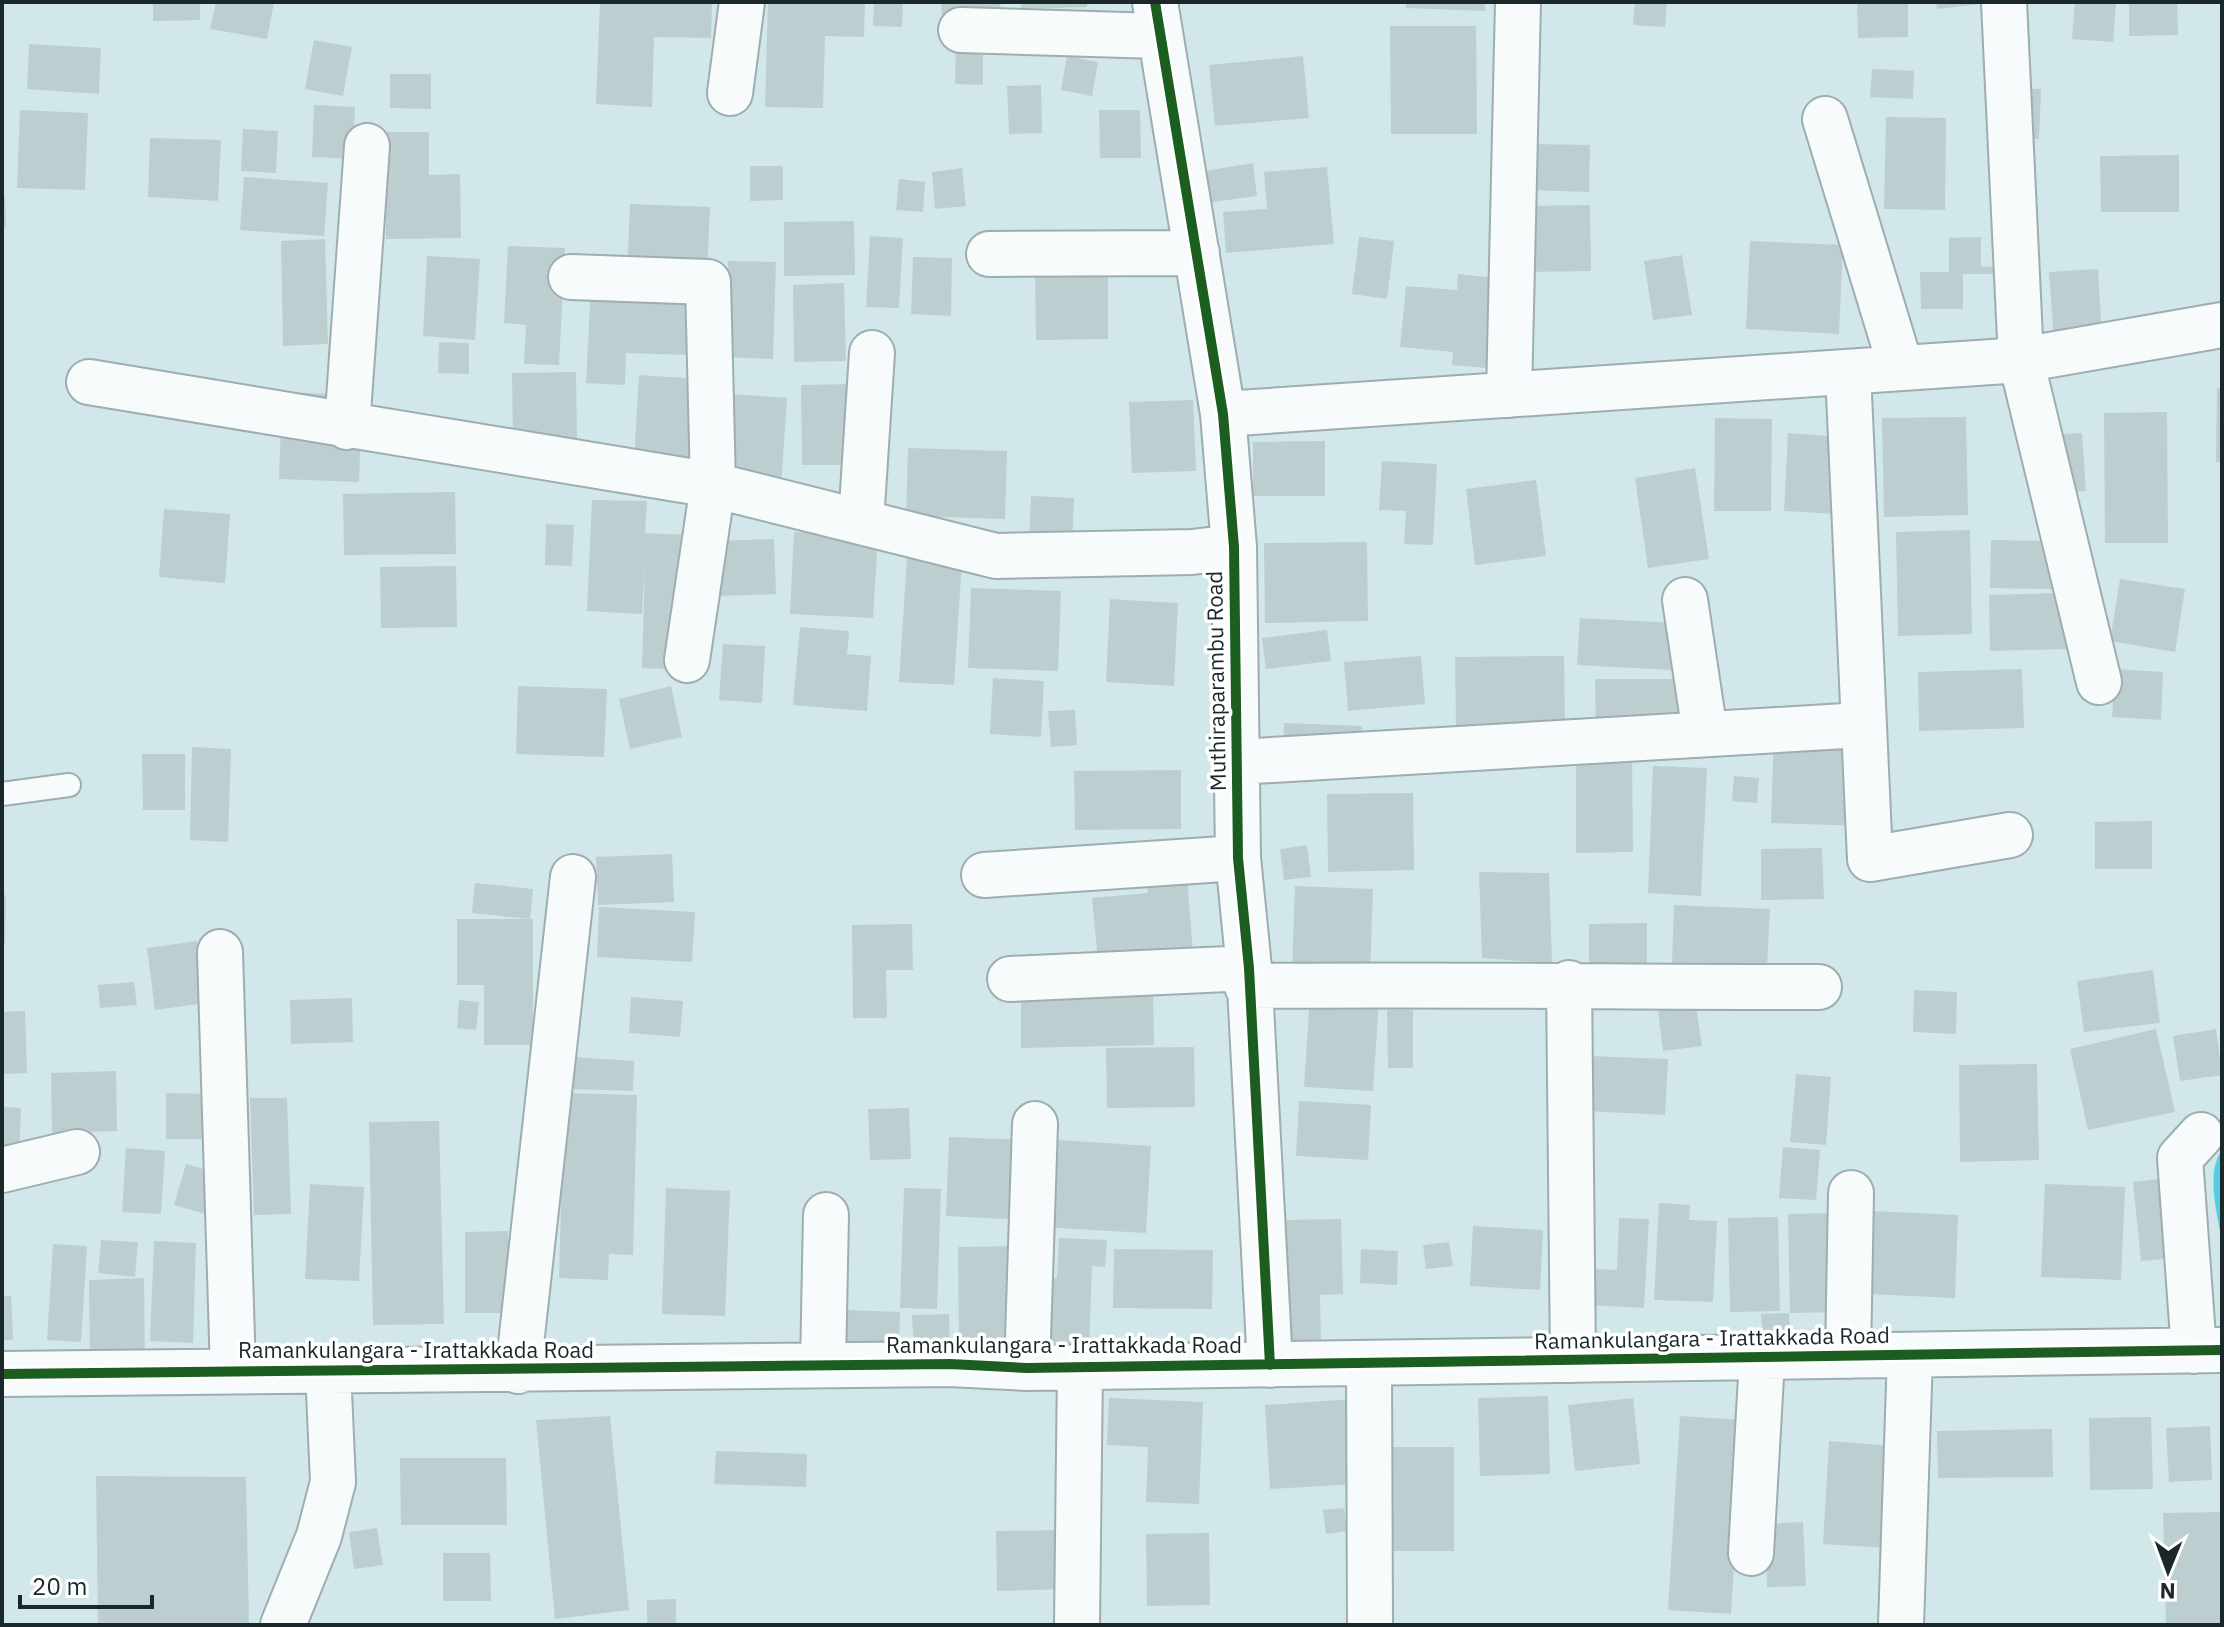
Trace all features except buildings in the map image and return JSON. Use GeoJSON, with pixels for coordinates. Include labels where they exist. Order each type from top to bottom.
{"type":"FeatureCollection","features":[{"type":"Feature","properties":{"kind":"street"},"geometry":{"type":"LineString","coordinates":[[730,93],[742,2]]}},
{"type":"Feature","properties":{"kind":"street"},"geometry":{"type":"LineString","coordinates":[[1509,395],[1518,2]]}},
{"type":"Feature","properties":{"kind":"street"},"geometry":{"type":"LineString","coordinates":[[2004,2],[2021,360],[2099,682]]}},
{"type":"Feature","properties":{"kind":"street"},"geometry":{"type":"LineString","coordinates":[[961,30],[1157,19]]}},
{"type":"Feature","properties":{"kind":"street","name":"Muthiraparambu Road"},"geometry":{"type":"LineString","coordinates":[[1157,19],[1223,414],[1234,547],[1238,858],[1248,977],[1270,1365]]}},
{"type":"Feature","properties":{"kind":"street"},"geometry":{"type":"LineString","coordinates":[[1825,119],[1901,368]]}},
{"type":"Feature","properties":{"kind":"street"},"geometry":{"type":"LineString","coordinates":[[347,427],[367,146]]}},
{"type":"Feature","properties":{"kind":"street"},"geometry":{"type":"LineString","coordinates":[[989,254],[1197,253]]}},
{"type":"Feature","properties":{"kind":"street"},"geometry":{"type":"LineString","coordinates":[[571,277],[708,282],[713,485],[687,660]]}},
{"type":"Feature","properties":{"kind":"street"},"geometry":{"type":"LineString","coordinates":[[1223,414],[2021,360],[2222,325]]}},
{"type":"Feature","properties":{"kind":"street"},"geometry":{"type":"LineString","coordinates":[[861,522],[872,353]]}},
{"type":"Feature","properties":{"kind":"street"},"geometry":{"type":"LineString","coordinates":[[1848,372],[1870,859],[2010,835]]}},
{"type":"Feature","properties":{"kind":"street"},"geometry":{"type":"LineString","coordinates":[[89,382],[713,485],[996,556],[1192,552],[1234,547]]}},
{"type":"Feature","properties":{"kind":"street"},"geometry":{"type":"LineString","coordinates":[[1685,600],[1705,733]]}},
{"type":"Feature","properties":{"kind":"street"},"geometry":{"type":"LineString","coordinates":[[1238,762],[1862,725]]}},
{"type":"Feature","properties":{"kind":"street"},"geometry":{"type":"LineString","coordinates":[[984,875],[1238,858]]}},
{"type":"Feature","properties":{"kind":"street"},"geometry":{"type":"LineString","coordinates":[[518,1371],[573,877]]}},
{"type":"Feature","properties":{"kind":"street"},"geometry":{"type":"LineString","coordinates":[[220,952],[233,1371]]}},
{"type":"Feature","properties":{"kind":"street"},"geometry":{"type":"LineString","coordinates":[[1010,979],[1248,977],[1569,983],[1628,987],[1819,987]]}},
{"type":"Feature","properties":{"kind":"street"},"geometry":{"type":"LineString","coordinates":[[1569,983],[1573,1360]]}},
{"type":"Feature","properties":{"kind":"street"},"geometry":{"type":"LineString","coordinates":[[1027,1368],[1035,1124]]}},
{"type":"Feature","properties":{"kind":"street"},"geometry":{"type":"LineString","coordinates":[[2201,1135],[2180,1158],[2208,1351]]}},
{"type":"Feature","properties":{"kind":"street"},"geometry":{"type":"LineString","coordinates":[[2,1170],[77,1152]]}},
{"type":"Feature","properties":{"kind":"street"},"geometry":{"type":"LineString","coordinates":[[1848,1356],[1851,1193]]}},
{"type":"Feature","properties":{"kind":"street"},"geometry":{"type":"LineString","coordinates":[[823,1365],[826,1215]]}},
{"type":"Feature","properties":{"kind":"street","name":"Ramankulangara - Irattakkada Road"},"geometry":{"type":"LineString","coordinates":[[2,1374],[328,1369],[518,1371],[823,1365],[1027,1368],[2208,1351]]}},
{"type":"Feature","properties":{"kind":"street"},"geometry":{"type":"LineString","coordinates":[[1901,1625],[1910,1355]]}},
{"type":"Feature","properties":{"kind":"street"},"geometry":{"type":"LineString","coordinates":[[1751,1553],[1762,1359]]}},
{"type":"Feature","properties":{"kind":"street"},"geometry":{"type":"LineString","coordinates":[[1369,1363],[1370,1625]]}},
{"type":"Feature","properties":{"kind":"street"},"geometry":{"type":"LineString","coordinates":[[1077,1625],[1080,1366]]}},
{"type":"Feature","properties":{"kind":"street"},"geometry":{"type":"LineString","coordinates":[[283,1625],[319,1536],[333,1482],[328,1369]]}},
{"type":"Feature","properties":{"kind":"lane"},"geometry":{"type":"LineString","coordinates":[[2,794],[69,785]]}},
{"type":"Feature","properties":{"kind":"water"},"geometry":{"type":"Polygon","coordinates":[[[2222,1150],[2222,1242],[2213,1182],[2222,1150]]]}},
{"type":"Feature","properties":{"kind":"cycle path"},"geometry":{"type":"LineString","coordinates":[[1155,2],[1223,414],[1234,547],[1238,858],[1249,968],[1270,1365]]}},
{"type":"Feature","properties":{"kind":"cycle path"},"geometry":{"type":"LineString","coordinates":[[2,1374],[950,1364],[1027,1368],[2222,1350]]}}]}
